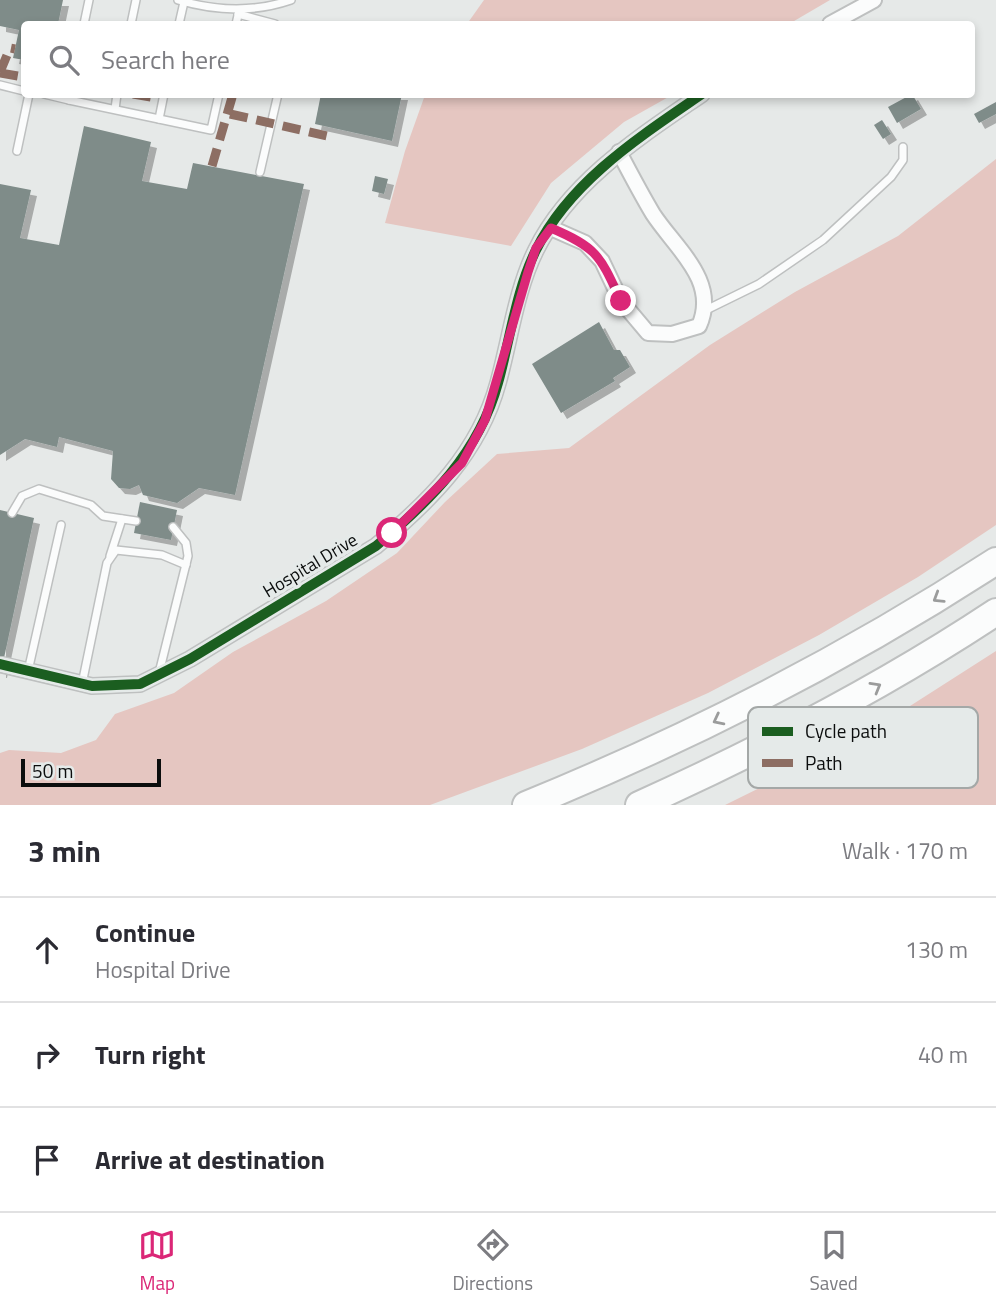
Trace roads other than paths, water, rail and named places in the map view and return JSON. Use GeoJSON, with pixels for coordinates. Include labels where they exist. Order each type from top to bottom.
{"type":"FeatureCollection","features":[{"type":"Feature","properties":{"kind":"highway"},"geometry":{"type":"LineString","coordinates":[[526,805],[713,723],[812,672],[996,561]]}},
{"type":"Feature","properties":{"kind":"highway"},"geometry":{"type":"LineString","coordinates":[[841,707],[940,649],[996,612]]}},
{"type":"Feature","properties":{"kind":"highway"},"geometry":{"type":"LineString","coordinates":[[639,805],[748,752]]}},
{"type":"Feature","properties":{"kind":"street"},"geometry":{"type":"LineString","coordinates":[[836,21],[874,0]]}},
{"type":"Feature","properties":{"kind":"street","name":"Hospital Drive"},"geometry":{"type":"LineString","coordinates":[[3,665],[82,684],[118,686],[158,677],[376,546],[402,524],[462,463],[485,420],[497,386],[536,248],[580,189],[619,152],[696,98]]}},
{"type":"Feature","properties":{"kind":"street"},"geometry":{"type":"LineString","coordinates":[[551,228],[586,243],[602,261],[621,301],[648,333],[672,334],[699,327],[706,310],[696,268],[654,215],[619,152]]}},
{"type":"Feature","properties":{"kind":"lane"},"geometry":{"type":"LineString","coordinates":[[85,21],[89,0]]}},
{"type":"Feature","properties":{"kind":"lane"},"geometry":{"type":"LineString","coordinates":[[132,21],[136,0]]}},
{"type":"Feature","properties":{"kind":"lane"},"geometry":{"type":"LineString","coordinates":[[239,12],[291,0]]}},
{"type":"Feature","properties":{"kind":"lane"},"geometry":{"type":"LineString","coordinates":[[179,21],[181,1],[205,8],[239,12],[266,21]]}},
{"type":"Feature","properties":{"kind":"lane"},"geometry":{"type":"LineString","coordinates":[[237,21],[239,12]]}},
{"type":"Feature","properties":{"kind":"lane"},"geometry":{"type":"LineString","coordinates":[[0,85],[21,89]]}},
{"type":"Feature","properties":{"kind":"lane"},"geometry":{"type":"LineString","coordinates":[[17,151],[28,98]]}},
{"type":"Feature","properties":{"kind":"lane"},"geometry":{"type":"LineString","coordinates":[[74,98],[211,130],[218,98]]}},
{"type":"Feature","properties":{"kind":"lane"},"geometry":{"type":"LineString","coordinates":[[115,109],[116,98]]}},
{"type":"Feature","properties":{"kind":"lane"},"geometry":{"type":"LineString","coordinates":[[159,119],[163,98]]}},
{"type":"Feature","properties":{"kind":"lane"},"geometry":{"type":"LineString","coordinates":[[260,172],[277,98]]}},
{"type":"Feature","properties":{"kind":"lane"},"geometry":{"type":"LineString","coordinates":[[706,310],[759,284],[823,240],[891,177],[903,160],[903,147]]}},
{"type":"Feature","properties":{"kind":"lane"},"geometry":{"type":"LineString","coordinates":[[12,513],[22,496],[39,489],[92,505],[103,516],[136,521]]}},
{"type":"Feature","properties":{"kind":"lane"},"geometry":{"type":"LineString","coordinates":[[82,684],[107,563],[122,519]]}},
{"type":"Feature","properties":{"kind":"lane"},"geometry":{"type":"LineString","coordinates":[[28,671],[61,525]]}},
{"type":"Feature","properties":{"kind":"lane"},"geometry":{"type":"LineString","coordinates":[[158,677],[186,565],[186,543],[173,527]]}},
{"type":"Feature","properties":{"kind":"lane"},"geometry":{"type":"LineString","coordinates":[[107,563],[116,550],[162,555],[186,565]]}}]}
